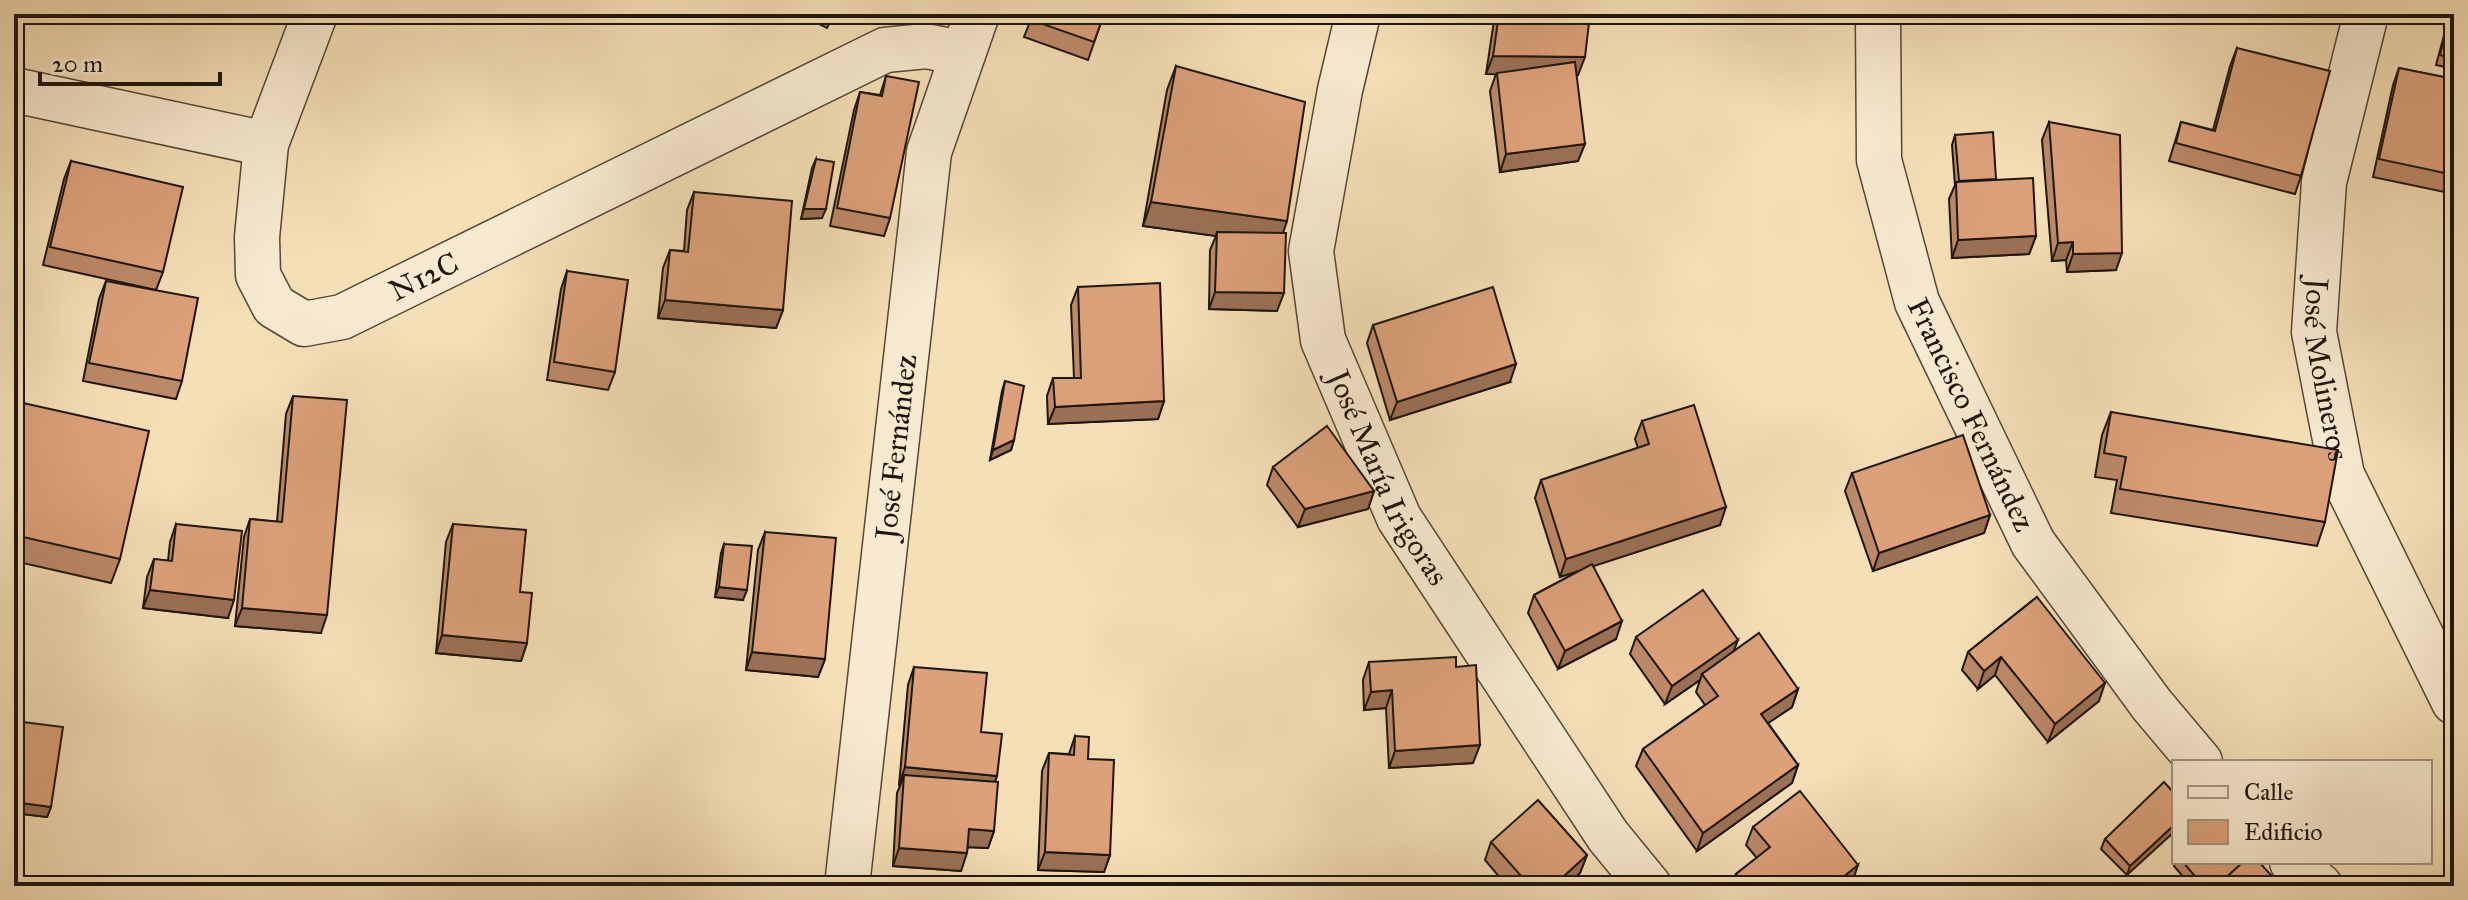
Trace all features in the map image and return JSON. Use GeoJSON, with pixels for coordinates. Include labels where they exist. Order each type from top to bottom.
{"type":"FeatureCollection","features":[{"type":"Feature","properties":{"kind":"street","name":"N12C"},"geometry":{"type":"LineString","coordinates":[[315,14],[266,144],[257,237],[258,275],[274,306],[304,324],[342,317],[885,50],[926,46],[969,34]]}},
{"type":"Feature","properties":{"kind":"street","name":"José María Irigoras"},"geometry":{"type":"LineString","coordinates":[[1358,14],[1340,90],[1311,251],[1323,340],[1399,518],[1608,836],[1649,886]]}},
{"type":"Feature","properties":{"kind":"street","name":"Francisco Fernández"},"geometry":{"type":"LineString","coordinates":[[1878,14],[1879,160],[1917,302],[2033,543],[2152,705],[2198,760]]}},
{"type":"Feature","properties":{"kind":"street","name":"José Molineros"},"geometry":{"type":"LineString","coordinates":[[2366,14],[2324,182],[2314,332],[2342,475],[2454,702]]}},
{"type":"Feature","properties":{"kind":"street","name":"José Fernández"},"geometry":{"type":"LineString","coordinates":[[847,886],[929,152],[969,34]]}},
{"type":"Feature","properties":{"kind":"street"},"geometry":{"type":"LineString","coordinates":[[14,90],[266,144]]}},
{"type":"Feature","properties":{"kind":"street"},"geometry":{"type":"LineString","coordinates":[[2294,864],[2320,886]]}},
{"type":"Feature","properties":{"kind":"building"},"geometry":{"type":"Polygon","coordinates":[[[1033,14],[1104,14],[1094,42],[1031,20],[1033,14]]]}},
{"type":"Feature","properties":{"kind":"building"},"geometry":{"type":"Polygon","coordinates":[[[1499,14],[1590,14],[1585,57],[1493,56],[1499,14]]]}},
{"type":"Feature","properties":{"kind":"building"},"geometry":{"type":"Polygon","coordinates":[[[2449,17],[2454,19],[2454,59],[2440,55],[2449,17]]]}},
{"type":"Feature","properties":{"kind":"building"},"geometry":{"type":"Polygon","coordinates":[[[2237,48],[2330,71],[2301,176],[2176,143],[2181,122],[2215,131],[2237,48]]]}},
{"type":"Feature","properties":{"kind":"building"},"geometry":{"type":"Polygon","coordinates":[[[1575,62],[1585,144],[1506,154],[1497,73],[1575,62]]]}},
{"type":"Feature","properties":{"kind":"building"},"geometry":{"type":"Polygon","coordinates":[[[1176,66],[1305,102],[1287,221],[1151,202],[1176,66]]]}},
{"type":"Feature","properties":{"kind":"building"},"geometry":{"type":"Polygon","coordinates":[[[2399,68],[2454,79],[2454,175],[2379,159],[2399,68]]]}},
{"type":"Feature","properties":{"kind":"building"},"geometry":{"type":"Polygon","coordinates":[[[886,76],[919,82],[890,218],[837,208],[860,92],[882,96],[886,76]]]}},
{"type":"Feature","properties":{"kind":"building"},"geometry":{"type":"Polygon","coordinates":[[[2049,122],[2120,135],[2122,253],[2073,254],[2073,242],[2058,243],[2049,122]]]}},
{"type":"Feature","properties":{"kind":"building"},"geometry":{"type":"Polygon","coordinates":[[[1993,132],[1996,179],[1959,181],[1955,135],[1993,132]]]}},
{"type":"Feature","properties":{"kind":"building"},"geometry":{"type":"Polygon","coordinates":[[[816,159],[834,162],[826,209],[804,209],[816,159]]]}},
{"type":"Feature","properties":{"kind":"building"},"geometry":{"type":"Polygon","coordinates":[[[71,161],[183,187],[163,272],[50,247],[71,161]]]}},
{"type":"Feature","properties":{"kind":"building"},"geometry":{"type":"Polygon","coordinates":[[[2033,178],[2036,236],[1958,240],[1956,182],[2033,178]]]}},
{"type":"Feature","properties":{"kind":"building"},"geometry":{"type":"Polygon","coordinates":[[[694,192],[792,201],[783,310],[665,300],[670,250],[688,252],[694,192]]]}},
{"type":"Feature","properties":{"kind":"building"},"geometry":{"type":"Polygon","coordinates":[[[1217,232],[1286,233],[1284,293],[1215,292],[1217,232]]]}},
{"type":"Feature","properties":{"kind":"building"},"geometry":{"type":"Polygon","coordinates":[[[14,265],[24,268],[14,307],[14,265]]]}},
{"type":"Feature","properties":{"kind":"building"},"geometry":{"type":"Polygon","coordinates":[[[567,271],[628,280],[615,372],[554,362],[567,271]]]}},
{"type":"Feature","properties":{"kind":"building"},"geometry":{"type":"Polygon","coordinates":[[[106,281],[198,298],[182,381],[89,363],[106,281]]]}},
{"type":"Feature","properties":{"kind":"building"},"geometry":{"type":"Polygon","coordinates":[[[1160,283],[1164,401],[1055,407],[1053,378],[1081,378],[1078,287],[1160,283]]]}},
{"type":"Feature","properties":{"kind":"building"},"geometry":{"type":"Polygon","coordinates":[[[1493,287],[1516,364],[1397,402],[1373,325],[1493,287]]]}},
{"type":"Feature","properties":{"kind":"building"},"geometry":{"type":"Polygon","coordinates":[[[1005,381],[1024,386],[1014,440],[993,450],[1005,381]]]}},
{"type":"Feature","properties":{"kind":"building"},"geometry":{"type":"Polygon","coordinates":[[[293,396],[347,400],[327,615],[242,608],[250,519],[282,522],[293,396]]]}},
{"type":"Feature","properties":{"kind":"building"},"geometry":{"type":"Polygon","coordinates":[[[14,401],[149,431],[120,559],[14,535],[14,401]]]}},
{"type":"Feature","properties":{"kind":"building"},"geometry":{"type":"Polygon","coordinates":[[[1694,405],[1726,507],[1566,559],[1541,480],[1649,444],[1642,421],[1694,405]]]}},
{"type":"Feature","properties":{"kind":"building"},"geometry":{"type":"Polygon","coordinates":[[[2111,412],[2338,450],[2325,522],[2120,489],[2126,457],[2104,453],[2111,412]]]}},
{"type":"Feature","properties":{"kind":"building"},"geometry":{"type":"Polygon","coordinates":[[[1327,426],[1374,491],[1305,509],[1273,467],[1327,426]]]}},
{"type":"Feature","properties":{"kind":"building"},"geometry":{"type":"Polygon","coordinates":[[[1963,435],[1990,515],[1879,553],[1852,473],[1963,435]]]}},
{"type":"Feature","properties":{"kind":"building"},"geometry":{"type":"Polygon","coordinates":[[[176,524],[242,531],[234,600],[150,590],[154,559],[172,561],[176,524]]]}},
{"type":"Feature","properties":{"kind":"building"},"geometry":{"type":"Polygon","coordinates":[[[453,524],[526,530],[520,592],[532,593],[527,643],[442,635],[453,524]]]}},
{"type":"Feature","properties":{"kind":"building"},"geometry":{"type":"Polygon","coordinates":[[[765,532],[836,538],[825,659],[752,652],[765,532]]]}},
{"type":"Feature","properties":{"kind":"building"},"geometry":{"type":"Polygon","coordinates":[[[724,544],[752,546],[747,590],[719,587],[724,544]]]}},
{"type":"Feature","properties":{"kind":"building"},"geometry":{"type":"Polygon","coordinates":[[[1592,564],[1622,621],[1565,651],[1534,595],[1592,564]]]}},
{"type":"Feature","properties":{"kind":"building"},"geometry":{"type":"Polygon","coordinates":[[[1703,590],[1738,640],[1672,686],[1636,637],[1703,590]]]}},
{"type":"Feature","properties":{"kind":"building"},"geometry":{"type":"Polygon","coordinates":[[[2037,597],[2105,683],[2055,724],[2001,657],[1984,671],[1968,652],[2037,597]]]}},
{"type":"Feature","properties":{"kind":"building"},"geometry":{"type":"Polygon","coordinates":[[[1759,633],[1798,689],[1761,714],[1798,765],[1703,833],[1643,749],[1718,696],[1702,674],[1759,633]]]}},
{"type":"Feature","properties":{"kind":"building"},"geometry":{"type":"Polygon","coordinates":[[[1456,657],[1456,667],[1476,665],[1480,745],[1395,751],[1392,690],[1371,692],[1369,662],[1456,657]]]}},
{"type":"Feature","properties":{"kind":"building"},"geometry":{"type":"Polygon","coordinates":[[[914,667],[987,673],[981,732],[1002,734],[997,776],[905,767],[914,667]]]}},
{"type":"Feature","properties":{"kind":"building"},"geometry":{"type":"Polygon","coordinates":[[[14,690],[22,692],[14,744],[14,690]]]}},
{"type":"Feature","properties":{"kind":"building"},"geometry":{"type":"Polygon","coordinates":[[[23,722],[63,727],[51,807],[14,802],[14,780],[23,722]]]}},
{"type":"Feature","properties":{"kind":"building"},"geometry":{"type":"Polygon","coordinates":[[[1075,736],[1089,737],[1088,759],[1114,760],[1110,855],[1045,852],[1049,753],[1074,755],[1075,736]]]}},
{"type":"Feature","properties":{"kind":"building"},"geometry":{"type":"Polygon","coordinates":[[[904,775],[998,782],[994,831],[969,829],[967,853],[899,848],[904,775]]]}},
{"type":"Feature","properties":{"kind":"building"},"geometry":{"type":"Polygon","coordinates":[[[2164,782],[2172,791],[2172,827],[2130,866],[2105,839],[2164,782]]]}},
{"type":"Feature","properties":{"kind":"building"},"geometry":{"type":"Polygon","coordinates":[[[1800,791],[1858,865],[1832,886],[1745,886],[1736,874],[1770,847],[1753,827],[1800,791]]]}},
{"type":"Feature","properties":{"kind":"building"},"geometry":{"type":"Polygon","coordinates":[[[1538,800],[1587,855],[1553,886],[1530,886],[1491,842],[1538,800]]]}},
{"type":"Feature","properties":{"kind":"building"},"geometry":{"type":"Polygon","coordinates":[[[2185,864],[2240,865],[2217,886],[2203,886],[2185,864]]]}},
{"type":"Feature","properties":{"kind":"building"},"geometry":{"type":"Polygon","coordinates":[[[2241,864],[2261,864],[2281,886],[2217,886],[2241,864]]]}}]}
